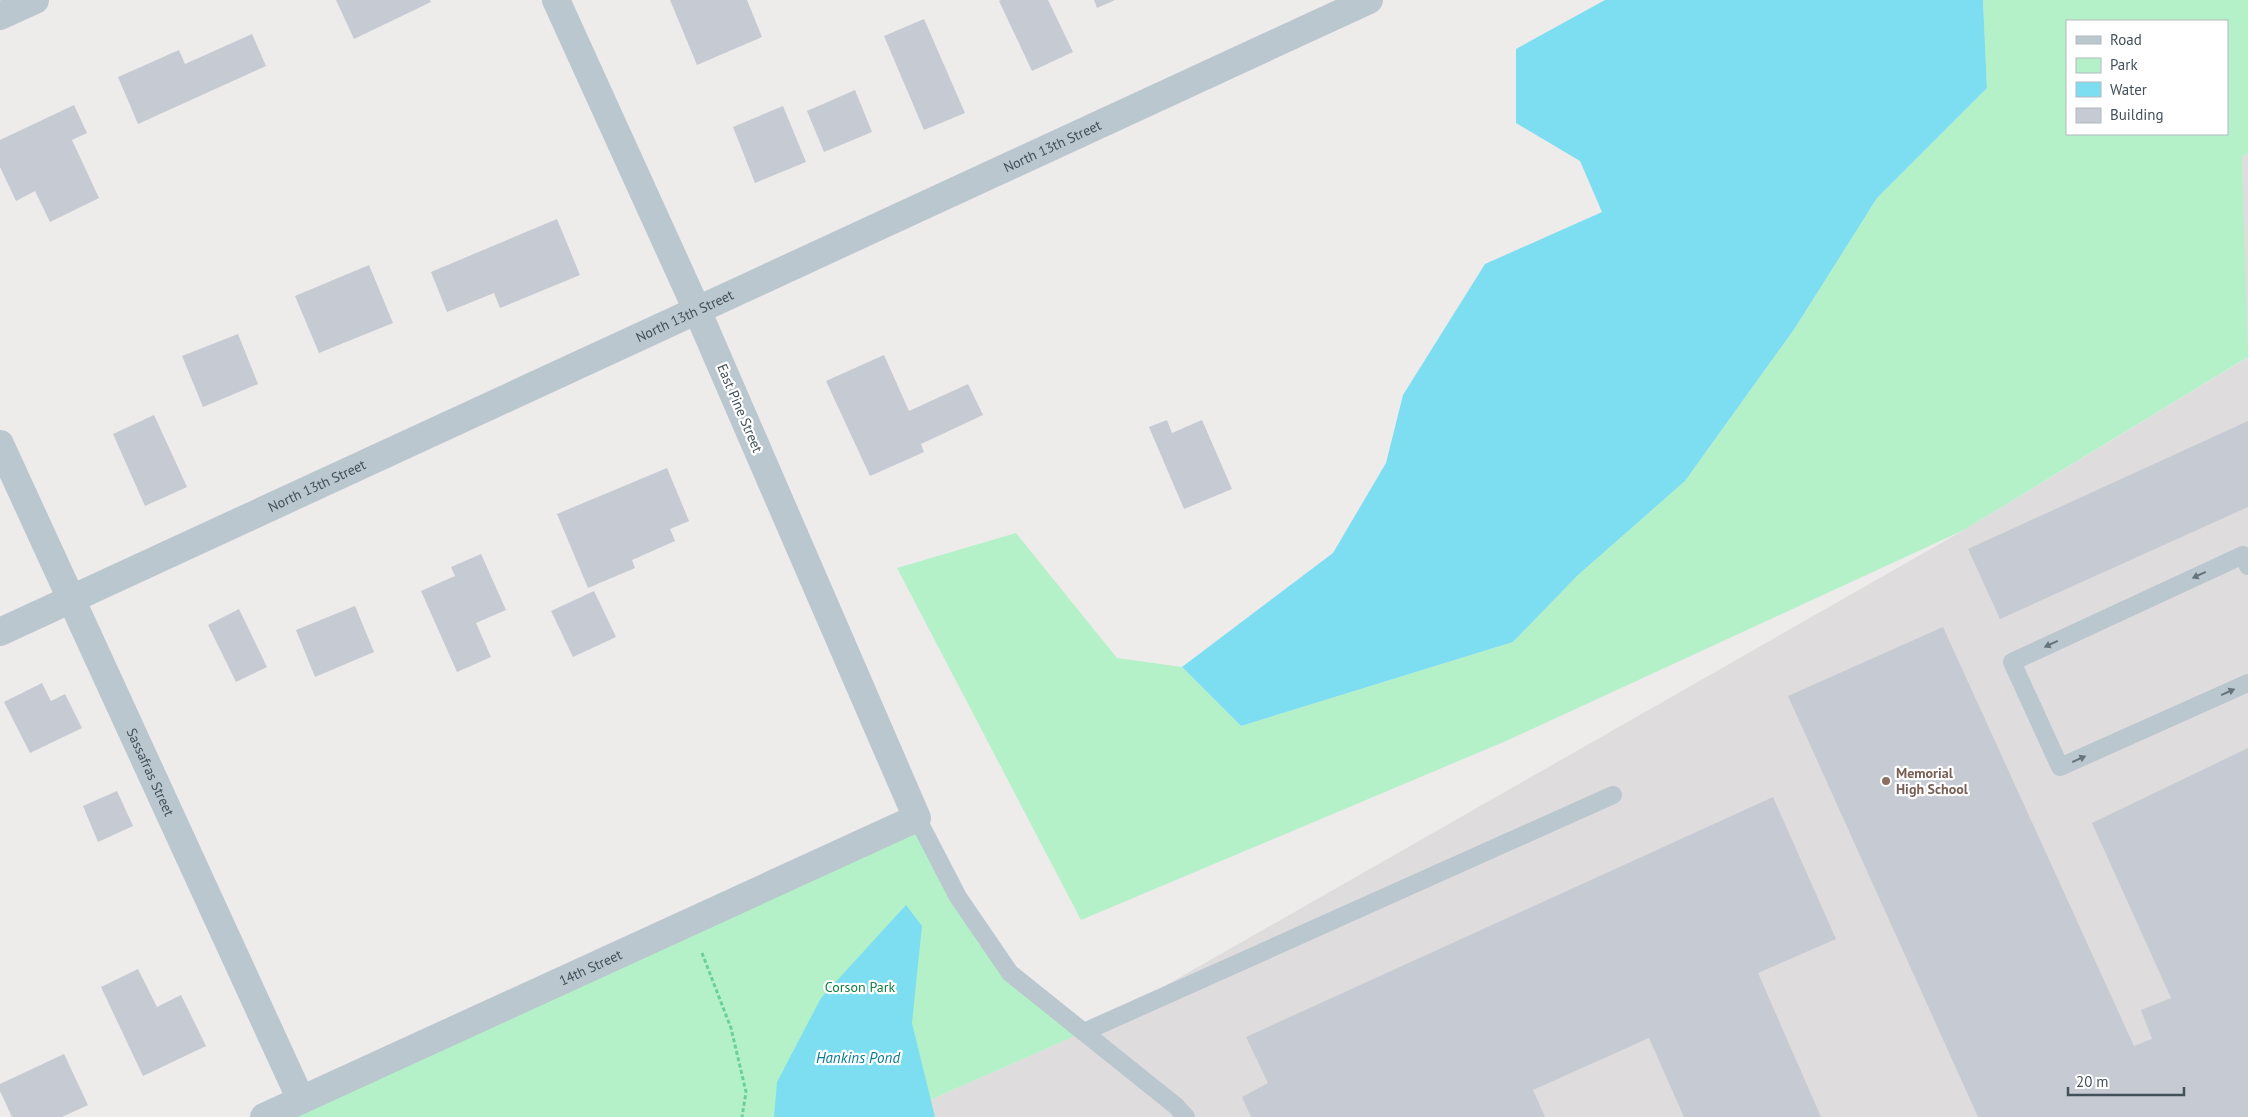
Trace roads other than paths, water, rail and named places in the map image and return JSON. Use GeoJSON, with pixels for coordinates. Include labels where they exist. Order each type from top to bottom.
{"type":"FeatureCollection","features":[{"type":"Feature","properties":{"kind":"street"},"geometry":{"type":"LineString","coordinates":[[0,16],[35,0]]}},
{"type":"Feature","properties":{"kind":"street","name":"East Pine Street"},"geometry":{"type":"LineString","coordinates":[[556,0],[698,310],[917,818]]}},
{"type":"Feature","properties":{"kind":"street","name":"North 13th Street"},"geometry":{"type":"LineString","coordinates":[[0,632],[698,310],[1332,8],[1369,0]]}},
{"type":"Feature","properties":{"kind":"street","name":"Sassafras Street"},"geometry":{"type":"LineString","coordinates":[[0,444],[301,1100]]}},
{"type":"Feature","properties":{"kind":"street","name":"14th Street"},"geometry":{"type":"LineString","coordinates":[[264,1117],[917,818]]}},
{"type":"Feature","properties":{"kind":"lane"},"geometry":{"type":"LineString","coordinates":[[2246,560],[2012,662],[2060,767],[2248,683]]}},
{"type":"Feature","properties":{"kind":"lane"},"geometry":{"type":"LineString","coordinates":[[1084,1032],[1613,794]]}},
{"type":"Feature","properties":{"kind":"lane"},"geometry":{"type":"LineString","coordinates":[[917,818],[958,897],[1010,973],[1176,1106],[1186,1117]]}},
{"type":"Feature","properties":{"kind":"water"},"geometry":{"type":"Polygon","coordinates":[[[1605,0],[1983,0],[1987,88],[1877,198],[1795,328],[1685,481],[1577,576],[1513,642],[1241,726],[1182,667],[1333,553],[1386,463],[1403,395],[1485,264],[1602,212],[1580,161],[1516,123],[1516,49],[1605,0]]]}},
{"type":"Feature","properties":{"kind":"water","name":"Hankins Pond"},"geometry":{"type":"Polygon","coordinates":[[[906,905],[922,926],[912,1023],[935,1117],[774,1117],[777,1082],[821,998],[906,905]]]}},
{"type":"Feature","properties":{"kind":"place","name":"Memorial High School"},"geometry":{"type":"Point","coordinates":[1886,781]}},
{"type":"Feature","properties":{"kind":"park label","name":"Corson Park"},"geometry":{"type":"Point","coordinates":[860,987]}}]}
